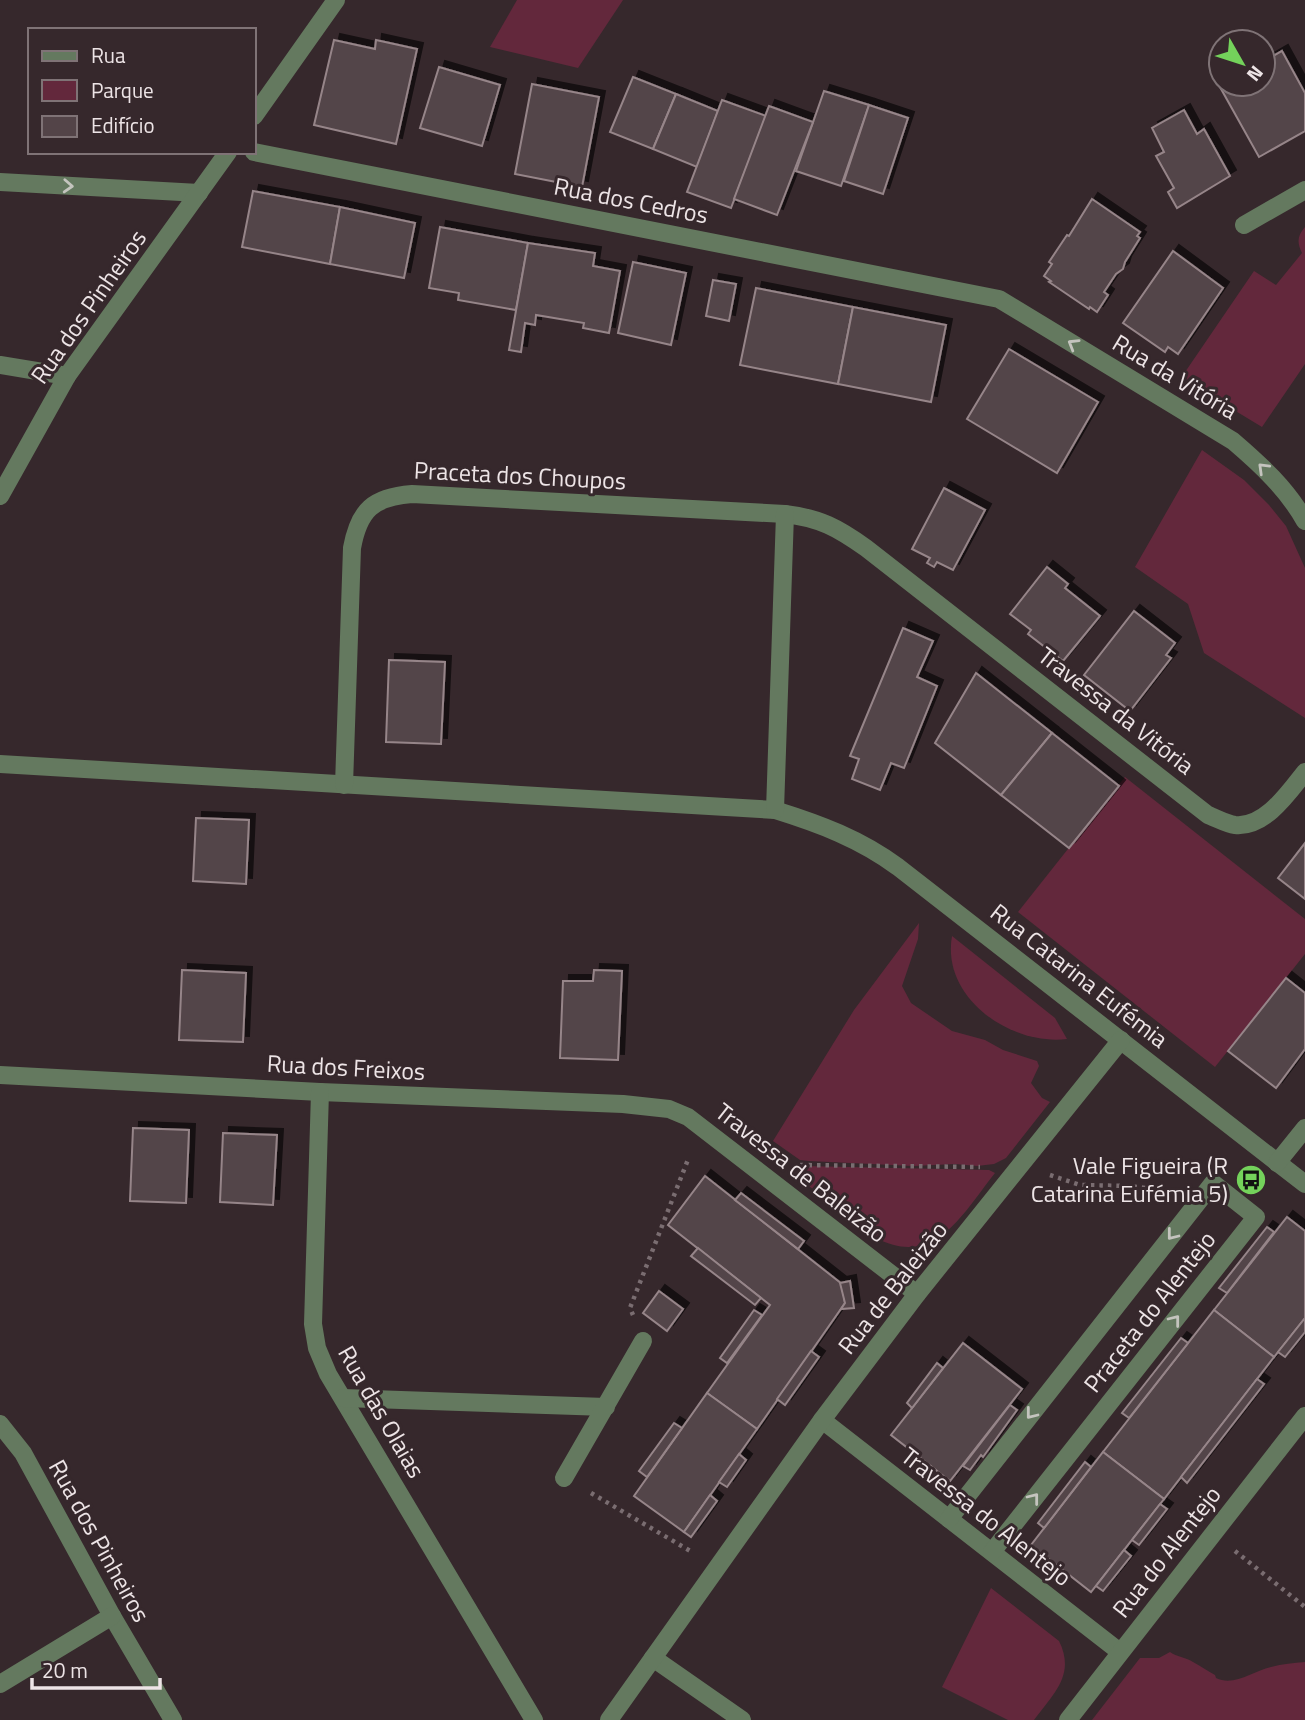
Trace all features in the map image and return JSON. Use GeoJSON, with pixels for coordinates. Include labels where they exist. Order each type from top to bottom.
{"type":"FeatureCollection","features":[{"type":"Feature","properties":{"kind":"street"},"geometry":{"type":"LineString","coordinates":[[256,113],[334,3]]}},
{"type":"Feature","properties":{"kind":"street","name":"Rua dos Cedros"},"geometry":{"type":"LineString","coordinates":[[256,152],[999,299]]}},
{"type":"Feature","properties":{"kind":"street","name":"Rua dos Pinheiros"},"geometry":{"type":"LineString","coordinates":[[0,496],[67,376],[227,154]]}},
{"type":"Feature","properties":{"kind":"street"},"geometry":{"type":"LineString","coordinates":[[0,182],[200,193]]}},
{"type":"Feature","properties":{"kind":"street"},"geometry":{"type":"LineString","coordinates":[[1244,225],[1305,190]]}},
{"type":"Feature","properties":{"kind":"street","name":"Rua da Vitória"},"geometry":{"type":"LineString","coordinates":[[999,299],[1233,441],[1266,470],[1297,506],[1305,521]]}},
{"type":"Feature","properties":{"kind":"street"},"geometry":{"type":"LineString","coordinates":[[0,365],[67,376]]}},
{"type":"Feature","properties":{"kind":"street","name":"Praceta dos Choupos"},"geometry":{"type":"LineString","coordinates":[[344,785],[352,548],[356,526],[370,507],[393,495],[785,514],[822,521],[843,531],[898,573]]}},
{"type":"Feature","properties":{"kind":"street"},"geometry":{"type":"LineString","coordinates":[[0,764],[775,810],[785,514]]}},
{"type":"Feature","properties":{"kind":"street","name":"Travessa da Vitória"},"geometry":{"type":"LineString","coordinates":[[898,573],[1209,814],[1236,825],[1259,819],[1287,795],[1305,772]]}},
{"type":"Feature","properties":{"kind":"street","name":"Rua Catarina Eufémia"},"geometry":{"type":"LineString","coordinates":[[775,810],[844,834],[882,855],[1305,1184]]}},
{"type":"Feature","properties":{"kind":"street","name":"Rua de Baleizão"},"geometry":{"type":"LineString","coordinates":[[609,1720],[822,1420],[917,1294],[1121,1040]]}},
{"type":"Feature","properties":{"kind":"street","name":"Rua dos Freixos"},"geometry":{"type":"LineString","coordinates":[[0,1075],[320,1092],[647,1105],[669,1109],[695,1122]]}},
{"type":"Feature","properties":{"kind":"street","name":"Rua das Olaias"},"geometry":{"type":"LineString","coordinates":[[320,1092],[313,1324],[317,1348],[328,1374],[534,1720]]}},
{"type":"Feature","properties":{"kind":"street","name":"Travessa de Baleizão"},"geometry":{"type":"LineString","coordinates":[[695,1122],[917,1294]]}},
{"type":"Feature","properties":{"kind":"street"},"geometry":{"type":"LineString","coordinates":[[1278,1163],[1305,1128]]}},
{"type":"Feature","properties":{"kind":"street","name":"Praceta do Alentejo"},"geometry":{"type":"LineString","coordinates":[[949,1519],[1213,1183],[1256,1217],[992,1552]]}},
{"type":"Feature","properties":{"kind":"street"},"geometry":{"type":"LineString","coordinates":[[564,1478],[643,1341]]}},
{"type":"Feature","properties":{"kind":"street"},"geometry":{"type":"LineString","coordinates":[[343,1398],[606,1407]]}},
{"type":"Feature","properties":{"kind":"street","name":"Rua do Alentejo"},"geometry":{"type":"LineString","coordinates":[[1068,1720],[1305,1416]]}},
{"type":"Feature","properties":{"kind":"street","name":"Travessa do Alentejo"},"geometry":{"type":"LineString","coordinates":[[822,1420],[1120,1652]]}},
{"type":"Feature","properties":{"kind":"street","name":"Rua dos Pinheiros"},"geometry":{"type":"LineString","coordinates":[[0,1424],[23,1453],[112,1616],[173,1720]]}},
{"type":"Feature","properties":{"kind":"street"},"geometry":{"type":"LineString","coordinates":[[0,1684],[112,1616]]}},
{"type":"Feature","properties":{"kind":"street"},"geometry":{"type":"LineString","coordinates":[[653,1658],[742,1720]]}},
{"type":"Feature","properties":{"kind":"path"},"geometry":{"type":"LineString","coordinates":[[643,1341],[630,1308],[695,1122]]}},
{"type":"Feature","properties":{"kind":"path"},"geometry":{"type":"LineString","coordinates":[[564,1478],[715,1569]]}},
{"type":"Feature","properties":{"kind":"path"},"geometry":{"type":"LineString","coordinates":[[1213,1533],[1305,1607]]}},
{"type":"Feature","properties":{"kind":"green space"},"geometry":{"type":"Polygon","coordinates":[[[517,0],[623,0],[578,68],[490,47],[517,0]]]}},
{"type":"Feature","properties":{"kind":"green space"},"geometry":{"type":"Polygon","coordinates":[[[1305,227],[1305,364],[1262,427],[1181,378],[1254,271],[1276,285],[1302,253],[1299,240],[1305,227]]]}},
{"type":"Feature","properties":{"kind":"green space"},"geometry":{"type":"Polygon","coordinates":[[[1202,450],[1244,480],[1269,505],[1286,526],[1305,568],[1305,718],[1204,653],[1188,604],[1135,567],[1202,450]]]}},
{"type":"Feature","properties":{"kind":"green space"},"geometry":{"type":"Polygon","coordinates":[[[1125,777],[1305,919],[1305,954],[1215,1067],[1018,912],[1125,777]]]}},
{"type":"Feature","properties":{"kind":"green space"},"geometry":{"type":"Polygon","coordinates":[[[919,923],[918,939],[902,986],[911,1003],[952,1031],[985,1040],[1003,1050],[1037,1061],[1039,1066],[1031,1083],[1042,1098],[1050,1102],[1006,1158],[994,1164],[913,1166],[800,1160],[773,1141],[854,1010],[919,923]]]}},
{"type":"Feature","properties":{"kind":"green space"},"geometry":{"type":"Polygon","coordinates":[[[952,936],[1055,1018],[1067,1039],[1024,1035],[1003,1026],[984,1013],[969,998],[957,979],[951,959],[952,936]]]}},
{"type":"Feature","properties":{"kind":"green space"},"geometry":{"type":"Polygon","coordinates":[[[803,1166],[989,1170],[995,1173],[946,1232],[931,1242],[915,1247],[897,1246],[876,1238],[792,1173],[803,1166]]]}},
{"type":"Feature","properties":{"kind":"green space"},"geometry":{"type":"Polygon","coordinates":[[[991,1588],[1059,1641],[1064,1653],[1064,1674],[1060,1684],[1034,1720],[1008,1720],[942,1687],[991,1588]]]}},
{"type":"Feature","properties":{"kind":"green space"},"geometry":{"type":"Polygon","coordinates":[[[1170,1652],[1190,1660],[1216,1678],[1230,1681],[1275,1666],[1305,1662],[1305,1720],[1092,1720],[1140,1658],[1159,1658],[1170,1652]]]}},
{"type":"Feature","properties":{"kind":"building"},"geometry":{"type":"Polygon","coordinates":[[[334,40],[375,49],[376,40],[417,49],[396,144],[314,125],[334,40]]]}},
{"type":"Feature","properties":{"kind":"building"},"geometry":{"type":"Polygon","coordinates":[[[1282,51],[1305,93],[1305,131],[1259,157],[1226,98],[1277,98],[1277,54],[1282,51]]]}},
{"type":"Feature","properties":{"kind":"building"},"geometry":{"type":"Polygon","coordinates":[[[439,67],[500,85],[482,146],[420,128],[439,67]]]}},
{"type":"Feature","properties":{"kind":"building"},"geometry":{"type":"Polygon","coordinates":[[[633,77],[676,94],[653,149],[610,132],[633,77]]]}},
{"type":"Feature","properties":{"kind":"building"},"geometry":{"type":"Polygon","coordinates":[[[532,84],[599,97],[582,187],[515,174],[532,84]]]}},
{"type":"Feature","properties":{"kind":"building"},"geometry":{"type":"Polygon","coordinates":[[[824,91],[869,105],[841,186],[796,171],[824,91]]]}},
{"type":"Feature","properties":{"kind":"building"},"geometry":{"type":"Polygon","coordinates":[[[676,94],[718,111],[697,167],[653,149],[676,94]]]}},
{"type":"Feature","properties":{"kind":"building"},"geometry":{"type":"Polygon","coordinates":[[[722,100],[766,116],[731,208],[687,192],[722,100]]]}},
{"type":"Feature","properties":{"kind":"building"},"geometry":{"type":"Polygon","coordinates":[[[869,105],[908,118],[883,194],[844,181],[869,105]]]}},
{"type":"Feature","properties":{"kind":"building"},"geometry":{"type":"Polygon","coordinates":[[[769,106],[813,122],[777,215],[734,199],[769,106]]]}},
{"type":"Feature","properties":{"kind":"building"},"geometry":{"type":"Polygon","coordinates":[[[1184,110],[1197,134],[1204,129],[1230,176],[1177,208],[1168,192],[1174,188],[1156,156],[1164,152],[1152,128],[1184,110]]]}},
{"type":"Feature","properties":{"kind":"building"},"geometry":{"type":"Polygon","coordinates":[[[253,191],[340,207],[330,264],[242,247],[253,191]]]}},
{"type":"Feature","properties":{"kind":"building"},"geometry":{"type":"Polygon","coordinates":[[[1092,199],[1140,232],[1137,236],[1140,238],[1123,269],[1116,274],[1104,292],[1108,295],[1097,312],[1049,282],[1051,281],[1044,276],[1052,264],[1049,262],[1092,199]]]}},
{"type":"Feature","properties":{"kind":"building"},"geometry":{"type":"Polygon","coordinates":[[[340,207],[415,223],[404,278],[330,264],[340,207]]]}},
{"type":"Feature","properties":{"kind":"building"},"geometry":{"type":"Polygon","coordinates":[[[440,227],[528,243],[516,310],[458,300],[459,293],[429,288],[440,227]]]}},
{"type":"Feature","properties":{"kind":"building"},"geometry":{"type":"Polygon","coordinates":[[[528,243],[595,253],[593,266],[620,271],[609,333],[583,328],[584,323],[536,315],[535,325],[525,323],[521,352],[509,350],[528,243]]]}},
{"type":"Feature","properties":{"kind":"building"},"geometry":{"type":"Polygon","coordinates":[[[1173,251],[1223,288],[1178,354],[1168,347],[1165,352],[1123,323],[1173,251]]]}},
{"type":"Feature","properties":{"kind":"building"},"geometry":{"type":"Polygon","coordinates":[[[633,262],[686,273],[671,345],[618,333],[633,262]]]}},
{"type":"Feature","properties":{"kind":"building"},"geometry":{"type":"Polygon","coordinates":[[[713,280],[736,284],[729,321],[706,316],[713,280]]]}},
{"type":"Feature","properties":{"kind":"building"},"geometry":{"type":"Polygon","coordinates":[[[756,288],[853,307],[838,384],[740,365],[756,288]]]}},
{"type":"Feature","properties":{"kind":"building"},"geometry":{"type":"Polygon","coordinates":[[[853,307],[946,325],[931,402],[838,384],[853,307]]]}},
{"type":"Feature","properties":{"kind":"building"},"geometry":{"type":"Polygon","coordinates":[[[1009,349],[1098,402],[1057,473],[967,419],[1009,349]]]}},
{"type":"Feature","properties":{"kind":"building"},"geometry":{"type":"Polygon","coordinates":[[[944,488],[985,510],[953,570],[937,562],[934,567],[927,563],[930,558],[912,549],[944,488]]]}},
{"type":"Feature","properties":{"kind":"building"},"geometry":{"type":"Polygon","coordinates":[[[1047,567],[1068,584],[1065,588],[1100,616],[1063,661],[1028,634],[1031,630],[1010,614],[1047,567]]]}},
{"type":"Feature","properties":{"kind":"building"},"geometry":{"type":"Polygon","coordinates":[[[1134,611],[1175,643],[1166,655],[1171,658],[1130,711],[1084,675],[1134,611]]]}},
{"type":"Feature","properties":{"kind":"building"},"geometry":{"type":"Polygon","coordinates":[[[903,628],[933,641],[917,677],[937,686],[904,768],[891,763],[880,790],[852,779],[859,759],[850,756],[903,628]]]}},
{"type":"Feature","properties":{"kind":"building"},"geometry":{"type":"Polygon","coordinates":[[[389,660],[445,662],[441,744],[386,742],[389,660]]]}},
{"type":"Feature","properties":{"kind":"building"},"geometry":{"type":"Polygon","coordinates":[[[976,673],[1052,733],[1001,795],[935,743],[976,673]]]}},
{"type":"Feature","properties":{"kind":"building"},"geometry":{"type":"Polygon","coordinates":[[[1052,733],[1119,786],[1069,848],[1001,795],[1052,733]]]}},
{"type":"Feature","properties":{"kind":"building"},"geometry":{"type":"Polygon","coordinates":[[[196,818],[249,820],[246,884],[193,881],[196,818]]]}},
{"type":"Feature","properties":{"kind":"building"},"geometry":{"type":"Polygon","coordinates":[[[1305,843],[1305,899],[1278,878],[1305,843]]]}},
{"type":"Feature","properties":{"kind":"building"},"geometry":{"type":"Polygon","coordinates":[[[182,970],[246,973],[243,1042],[179,1040],[182,970]]]}},
{"type":"Feature","properties":{"kind":"building"},"geometry":{"type":"Polygon","coordinates":[[[594,970],[622,971],[618,1060],[560,1058],[563,981],[593,981],[594,970]]]}},
{"type":"Feature","properties":{"kind":"building"},"geometry":{"type":"Polygon","coordinates":[[[1286,978],[1305,993],[1305,1049],[1276,1088],[1228,1051],[1286,978]]]}},
{"type":"Feature","properties":{"kind":"building"},"geometry":{"type":"Polygon","coordinates":[[[133,1128],[189,1130],[186,1203],[130,1201],[133,1128]]]}},
{"type":"Feature","properties":{"kind":"building"},"geometry":{"type":"Polygon","coordinates":[[[223,1133],[277,1135],[273,1205],[220,1202],[223,1133]]]}},
{"type":"Feature","properties":{"kind":"building"},"geometry":{"type":"Polygon","coordinates":[[[705,1176],[842,1284],[845,1303],[757,1429],[707,1393],[770,1305],[668,1225],[705,1176]]]}},
{"type":"Feature","properties":{"kind":"building"},"geometry":{"type":"Polygon","coordinates":[[[741,1193],[804,1241],[798,1249],[735,1200],[741,1193]]]}},
{"type":"Feature","properties":{"kind":"building"},"geometry":{"type":"Polygon","coordinates":[[[1287,1217],[1305,1231],[1305,1318],[1274,1357],[1214,1310],[1287,1217]]]}},
{"type":"Feature","properties":{"kind":"building"},"geometry":{"type":"Polygon","coordinates":[[[1267,1227],[1274,1232],[1227,1293],[1219,1288],[1267,1227]]]}},
{"type":"Feature","properties":{"kind":"building"},"geometry":{"type":"Polygon","coordinates":[[[698,1248],[761,1298],[755,1305],[691,1256],[698,1248]]]}},
{"type":"Feature","properties":{"kind":"building"},"geometry":{"type":"Polygon","coordinates":[[[850,1281],[854,1308],[841,1309],[845,1303],[840,1283],[850,1281]]]}},
{"type":"Feature","properties":{"kind":"building"},"geometry":{"type":"Polygon","coordinates":[[[659,1291],[683,1309],[667,1331],[643,1313],[659,1291]]]}},
{"type":"Feature","properties":{"kind":"building"},"geometry":{"type":"Polygon","coordinates":[[[754,1310],[762,1315],[727,1363],[720,1358],[754,1310]]]}},
{"type":"Feature","properties":{"kind":"building"},"geometry":{"type":"Polygon","coordinates":[[[1214,1310],[1274,1357],[1164,1499],[1103,1452],[1214,1310]]]}},
{"type":"Feature","properties":{"kind":"building"},"geometry":{"type":"Polygon","coordinates":[[[1305,1318],[1305,1332],[1285,1357],[1278,1352],[1305,1318]]]}},
{"type":"Feature","properties":{"kind":"building"},"geometry":{"type":"Polygon","coordinates":[[[1181,1338],[1188,1343],[1129,1418],[1122,1413],[1181,1338]]]}},
{"type":"Feature","properties":{"kind":"building"},"geometry":{"type":"Polygon","coordinates":[[[963,1343],[1022,1389],[950,1481],[891,1435],[963,1343]]]}},
{"type":"Feature","properties":{"kind":"building"},"geometry":{"type":"Polygon","coordinates":[[[811,1351],[819,1357],[785,1405],[777,1399],[811,1351]]]}},
{"type":"Feature","properties":{"kind":"building"},"geometry":{"type":"Polygon","coordinates":[[[937,1363],[943,1368],[912,1408],[907,1403],[937,1363]]]}},
{"type":"Feature","properties":{"kind":"building"},"geometry":{"type":"Polygon","coordinates":[[[1257,1379],[1264,1384],[1187,1483],[1181,1477],[1257,1379]]]}},
{"type":"Feature","properties":{"kind":"building"},"geometry":{"type":"Polygon","coordinates":[[[707,1393],[757,1429],[684,1532],[634,1496],[707,1393]]]}},
{"type":"Feature","properties":{"kind":"building"},"geometry":{"type":"Polygon","coordinates":[[[1010,1405],[1017,1410],[983,1457],[981,1455],[970,1470],[963,1466],[1010,1405]]]}},
{"type":"Feature","properties":{"kind":"building"},"geometry":{"type":"Polygon","coordinates":[[[674,1423],[682,1428],[647,1477],[639,1471],[674,1423]]]}},
{"type":"Feature","properties":{"kind":"building"},"geometry":{"type":"Polygon","coordinates":[[[1103,1452],[1164,1499],[1091,1592],[1031,1545],[1103,1452]]]}},
{"type":"Feature","properties":{"kind":"building"},"geometry":{"type":"Polygon","coordinates":[[[739,1454],[746,1460],[727,1487],[719,1482],[739,1454]]]}},
{"type":"Feature","properties":{"kind":"building"},"geometry":{"type":"Polygon","coordinates":[[[1085,1462],[1091,1467],[1044,1528],[1038,1523],[1085,1462]]]}},
{"type":"Feature","properties":{"kind":"building"},"geometry":{"type":"Polygon","coordinates":[[[710,1495],[717,1501],[691,1537],[684,1532],[710,1495]]]}},
{"type":"Feature","properties":{"kind":"building"},"geometry":{"type":"Polygon","coordinates":[[[1160,1504],[1167,1509],[1139,1545],[1132,1540],[1160,1504]]]}},
{"type":"Feature","properties":{"kind":"building"},"geometry":{"type":"Polygon","coordinates":[[[1124,1550],[1131,1556],[1103,1591],[1096,1586],[1124,1550]]]}},
{"type":"Feature","properties":{"kind":"place","name":"Vale Figueira (R Catarina Eufémia 5)"},"geometry":{"type":"Point","coordinates":[1251,1180]}}]}
